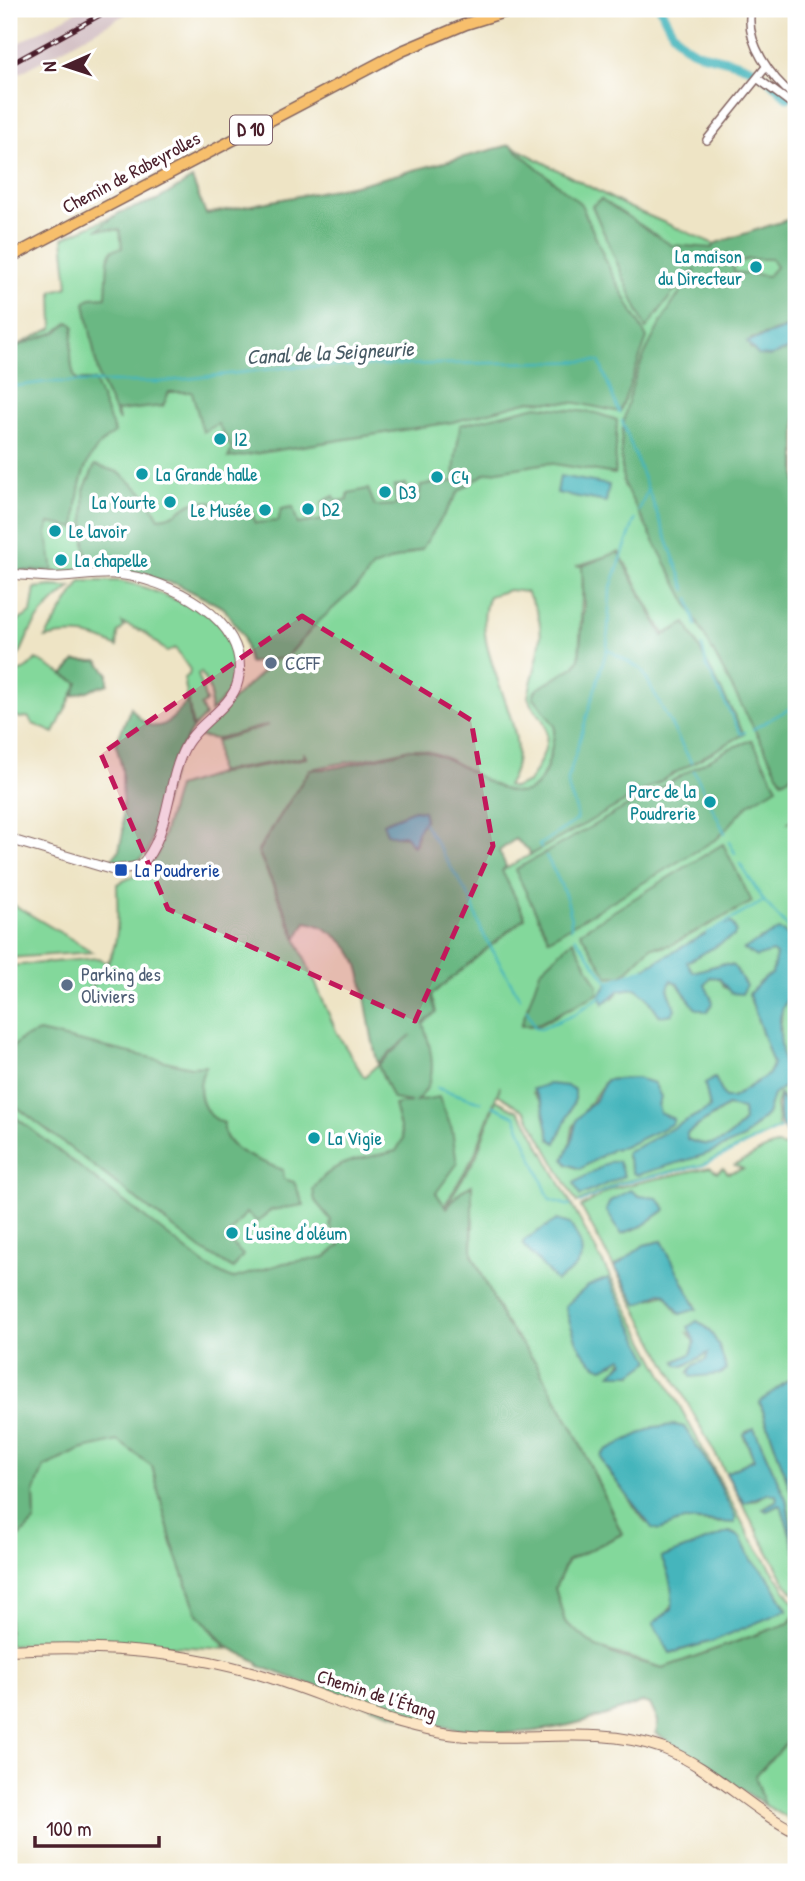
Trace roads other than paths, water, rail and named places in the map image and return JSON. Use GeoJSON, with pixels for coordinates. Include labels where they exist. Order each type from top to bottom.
{"type":"FeatureCollection","features":[{"type":"Feature","properties":{"kind":"main road","name":"Chemin de Rabeyrolles"},"geometry":{"type":"LineString","coordinates":[[9,258],[402,51],[514,9]]}},
{"type":"Feature","properties":{"kind":"main road","name":"Chemin de l’Étang"},"geometry":{"type":"LineString","coordinates":[[9,1650],[79,1647],[206,1662],[255,1673],[393,1720],[441,1733],[490,1738],[590,1735],[639,1741],[685,1758],[796,1832]]}},
{"type":"Feature","properties":{"kind":"street"},"geometry":{"type":"LineString","coordinates":[[751,9],[748,22],[766,67],[796,98]]}},
{"type":"Feature","properties":{"kind":"street"},"geometry":{"type":"LineString","coordinates":[[707,140],[766,67]]}},
{"type":"Feature","properties":{"kind":"street"},"geometry":{"type":"LineString","coordinates":[[757,78],[796,107]]}},
{"type":"Feature","properties":{"kind":"street"},"geometry":{"type":"LineString","coordinates":[[9,574],[62,577],[117,574],[147,580],[202,607],[220,620],[232,638],[239,674],[235,691],[185,746],[148,858],[131,869],[113,870],[9,839]]}},
{"type":"Feature","properties":{"kind":"street"},"geometry":{"type":"LineString","coordinates":[[9,1870],[15,1872]]}},
{"type":"Feature","properties":{"kind":"water"},"geometry":{"type":"Polygon","coordinates":[[[796,325],[795,347],[771,356],[758,355],[747,342],[796,325]]]}},
{"type":"Feature","properties":{"kind":"water"},"geometry":{"type":"Polygon","coordinates":[[[560,476],[609,485],[606,502],[557,493],[560,476]]]}},
{"type":"Feature","properties":{"kind":"water"},"geometry":{"type":"Polygon","coordinates":[[[414,810],[423,811],[425,819],[413,846],[405,835],[387,833],[383,823],[414,810]]]}},
{"type":"Feature","properties":{"kind":"water"},"geometry":{"type":"Polygon","coordinates":[[[732,923],[736,931],[734,936],[687,962],[693,972],[722,964],[734,966],[746,986],[742,994],[731,993],[719,978],[710,977],[705,985],[713,1002],[707,1012],[695,1008],[678,984],[671,980],[668,989],[675,1009],[672,1014],[660,1016],[647,997],[636,988],[620,990],[603,1004],[601,994],[608,982],[643,969],[723,924],[732,923]]]}},
{"type":"Feature","properties":{"kind":"water"},"geometry":{"type":"Polygon","coordinates":[[[778,930],[790,939],[787,946],[796,956],[789,977],[791,981],[796,980],[796,995],[791,995],[784,1005],[780,1026],[785,1086],[773,1095],[767,1114],[744,1138],[704,1155],[637,1175],[633,1173],[626,1153],[710,1108],[705,1084],[715,1078],[725,1098],[732,1098],[769,1074],[773,1064],[749,994],[764,978],[772,974],[776,955],[772,952],[756,957],[744,949],[778,930]],[[727,1106],[687,1133],[687,1139],[712,1144],[726,1139],[744,1121],[743,1109],[727,1106]]]}},
{"type":"Feature","properties":{"kind":"water"},"geometry":{"type":"Polygon","coordinates":[[[636,1078],[654,1083],[661,1097],[658,1106],[660,1113],[674,1119],[672,1124],[624,1147],[613,1149],[580,1169],[567,1164],[564,1159],[577,1119],[596,1099],[606,1080],[636,1078]]]}},
{"type":"Feature","properties":{"kind":"water"},"geometry":{"type":"Polygon","coordinates":[[[549,1084],[568,1086],[575,1090],[575,1099],[556,1143],[550,1139],[542,1103],[533,1089],[549,1084]]]}},
{"type":"Feature","properties":{"kind":"water"},"geometry":{"type":"Polygon","coordinates":[[[780,1095],[790,1111],[796,1114],[796,1145],[781,1123],[780,1095]]]}},
{"type":"Feature","properties":{"kind":"water"},"geometry":{"type":"Polygon","coordinates":[[[618,1161],[624,1176],[580,1196],[574,1183],[610,1162],[618,1161]]]}},
{"type":"Feature","properties":{"kind":"water"},"geometry":{"type":"Polygon","coordinates":[[[631,1190],[639,1196],[657,1198],[666,1209],[642,1226],[621,1234],[606,1210],[610,1201],[631,1190]]]}},
{"type":"Feature","properties":{"kind":"water"},"geometry":{"type":"Polygon","coordinates":[[[557,1220],[570,1224],[582,1250],[579,1263],[574,1269],[556,1281],[523,1245],[524,1240],[557,1220]]]}},
{"type":"Feature","properties":{"kind":"water"},"geometry":{"type":"Polygon","coordinates":[[[662,1241],[697,1309],[680,1314],[666,1294],[660,1293],[638,1305],[615,1267],[644,1245],[662,1241]]]}},
{"type":"Feature","properties":{"kind":"water"},"geometry":{"type":"Polygon","coordinates":[[[608,1278],[650,1361],[632,1374],[611,1374],[624,1362],[622,1358],[603,1368],[588,1358],[577,1342],[565,1306],[588,1286],[608,1278]]]}},
{"type":"Feature","properties":{"kind":"water"},"geometry":{"type":"Polygon","coordinates":[[[697,1321],[709,1330],[717,1342],[726,1370],[721,1374],[691,1377],[689,1372],[694,1365],[706,1360],[708,1353],[684,1366],[677,1365],[676,1361],[691,1354],[695,1342],[688,1327],[697,1321]]]}},
{"type":"Feature","properties":{"kind":"water"},"geometry":{"type":"Polygon","coordinates":[[[796,1374],[796,1506],[760,1402],[796,1374]]]}},
{"type":"Feature","properties":{"kind":"water"},"geometry":{"type":"Polygon","coordinates":[[[654,1427],[684,1427],[710,1467],[735,1516],[735,1523],[684,1520],[659,1530],[652,1528],[605,1466],[601,1456],[606,1450],[654,1427]]]}},
{"type":"Feature","properties":{"kind":"water"},"geometry":{"type":"Polygon","coordinates":[[[754,1428],[786,1499],[796,1553],[782,1508],[779,1505],[767,1511],[763,1509],[777,1500],[776,1495],[769,1493],[744,1503],[726,1473],[754,1459],[744,1434],[754,1428]]]}},
{"type":"Feature","properties":{"kind":"water"},"geometry":{"type":"Polygon","coordinates":[[[729,1532],[740,1537],[751,1560],[767,1575],[787,1610],[713,1641],[670,1653],[653,1623],[672,1609],[670,1582],[661,1558],[729,1532]]]}},
{"type":"Feature","properties":{"kind":"waterway"},"geometry":{"type":"LineString","coordinates":[[661,9],[679,40],[689,48],[755,70],[788,98]]}},
{"type":"Feature","properties":{"kind":"waterway","name":"Canal de la Seigneurie"},"geometry":{"type":"LineString","coordinates":[[9,387],[47,382],[160,382],[289,367],[599,361],[619,412]]}},
{"type":"Feature","properties":{"kind":"waterway"},"geometry":{"type":"LineString","coordinates":[[622,421],[686,590]]}},
{"type":"Feature","properties":{"kind":"waterway"},"geometry":{"type":"LineString","coordinates":[[639,511],[647,491]]}},
{"type":"Feature","properties":{"kind":"waterway"},"geometry":{"type":"LineString","coordinates":[[541,848],[539,845],[577,820],[568,779],[607,649],[610,590],[635,519]]}},
{"type":"Feature","properties":{"kind":"waterway"},"geometry":{"type":"LineString","coordinates":[[689,598],[696,625]]}},
{"type":"Feature","properties":{"kind":"waterway"},"geometry":{"type":"LineString","coordinates":[[702,646],[707,667],[741,734],[745,732]]}},
{"type":"Feature","properties":{"kind":"waterway"},"geometry":{"type":"LineString","coordinates":[[607,649],[642,670],[691,762]]}},
{"type":"Feature","properties":{"kind":"waterway"},"geometry":{"type":"LineString","coordinates":[[753,729],[796,705]]}},
{"type":"Feature","properties":{"kind":"waterway"},"geometry":{"type":"LineString","coordinates":[[694,771],[725,833]]}},
{"type":"Feature","properties":{"kind":"waterway"},"geometry":{"type":"LineString","coordinates":[[424,823],[471,900],[482,932],[520,998]]}},
{"type":"Feature","properties":{"kind":"waterway"},"geometry":{"type":"LineString","coordinates":[[729,842],[735,853]]}},
{"type":"Feature","properties":{"kind":"waterway"},"geometry":{"type":"LineString","coordinates":[[546,856],[567,899],[571,928]]}},
{"type":"Feature","properties":{"kind":"waterway"},"geometry":{"type":"LineString","coordinates":[[740,864],[764,901]]}},
{"type":"Feature","properties":{"kind":"waterway"},"geometry":{"type":"LineString","coordinates":[[707,933],[764,901],[796,936]]}},
{"type":"Feature","properties":{"kind":"waterway"},"geometry":{"type":"LineString","coordinates":[[575,937],[608,982],[643,969]]}},
{"type":"Feature","properties":{"kind":"waterway"},"geometry":{"type":"LineString","coordinates":[[527,1010],[535,1028],[540,1029],[575,1014],[604,994]]}},
{"type":"Feature","properties":{"kind":"waterway"},"geometry":{"type":"LineString","coordinates":[[437,1088],[481,1102]]}},
{"type":"Feature","properties":{"kind":"waterway"},"geometry":{"type":"LineString","coordinates":[[493,1106],[515,1116],[550,1200],[570,1206]]}},
{"type":"Feature","properties":{"kind":"waterway"},"geometry":{"type":"LineString","coordinates":[[580,1203],[618,1184],[703,1165],[780,1128]]}},
{"type":"Feature","properties":{"kind":"railway"},"geometry":{"type":"LineString","coordinates":[[9,65],[111,9]]}},
{"type":"Feature","properties":{"kind":"place","name":"La maison du Directeur"},"geometry":{"type":"Point","coordinates":[756,267]}},
{"type":"Feature","properties":{"kind":"place","name":"I2"},"geometry":{"type":"Point","coordinates":[220,439]}},
{"type":"Feature","properties":{"kind":"place","name":"La Grande halle"},"geometry":{"type":"Point","coordinates":[142,474]}},
{"type":"Feature","properties":{"kind":"place","name":"C4"},"geometry":{"type":"Point","coordinates":[437,477]}},
{"type":"Feature","properties":{"kind":"place","name":"D3"},"geometry":{"type":"Point","coordinates":[385,492]}},
{"type":"Feature","properties":{"kind":"place","name":"La Yourte"},"geometry":{"type":"Point","coordinates":[170,502]}},
{"type":"Feature","properties":{"kind":"place","name":"D2"},"geometry":{"type":"Point","coordinates":[308,509]}},
{"type":"Feature","properties":{"kind":"place","name":"Le Musée"},"geometry":{"type":"Point","coordinates":[265,510]}},
{"type":"Feature","properties":{"kind":"place","name":"Le lavoir"},"geometry":{"type":"Point","coordinates":[55,531]}},
{"type":"Feature","properties":{"kind":"place","name":"La chapelle"},"geometry":{"type":"Point","coordinates":[61,560]}},
{"type":"Feature","properties":{"kind":"place","name":"CCFF"},"geometry":{"type":"Point","coordinates":[271,663]}},
{"type":"Feature","properties":{"kind":"place","name":"Parc de la Poudrerie"},"geometry":{"type":"Point","coordinates":[710,802]}},
{"type":"Feature","properties":{"kind":"place","name":"La Poudrerie"},"geometry":{"type":"Point","coordinates":[121,870]}},
{"type":"Feature","properties":{"kind":"place","name":"Parking des Oliviers"},"geometry":{"type":"Point","coordinates":[67,985]}},
{"type":"Feature","properties":{"kind":"place","name":"La Vigie"},"geometry":{"type":"Point","coordinates":[314,1138]}},
{"type":"Feature","properties":{"kind":"place","name":"L'usine d'oléum"},"geometry":{"type":"Point","coordinates":[232,1233]}}]}
